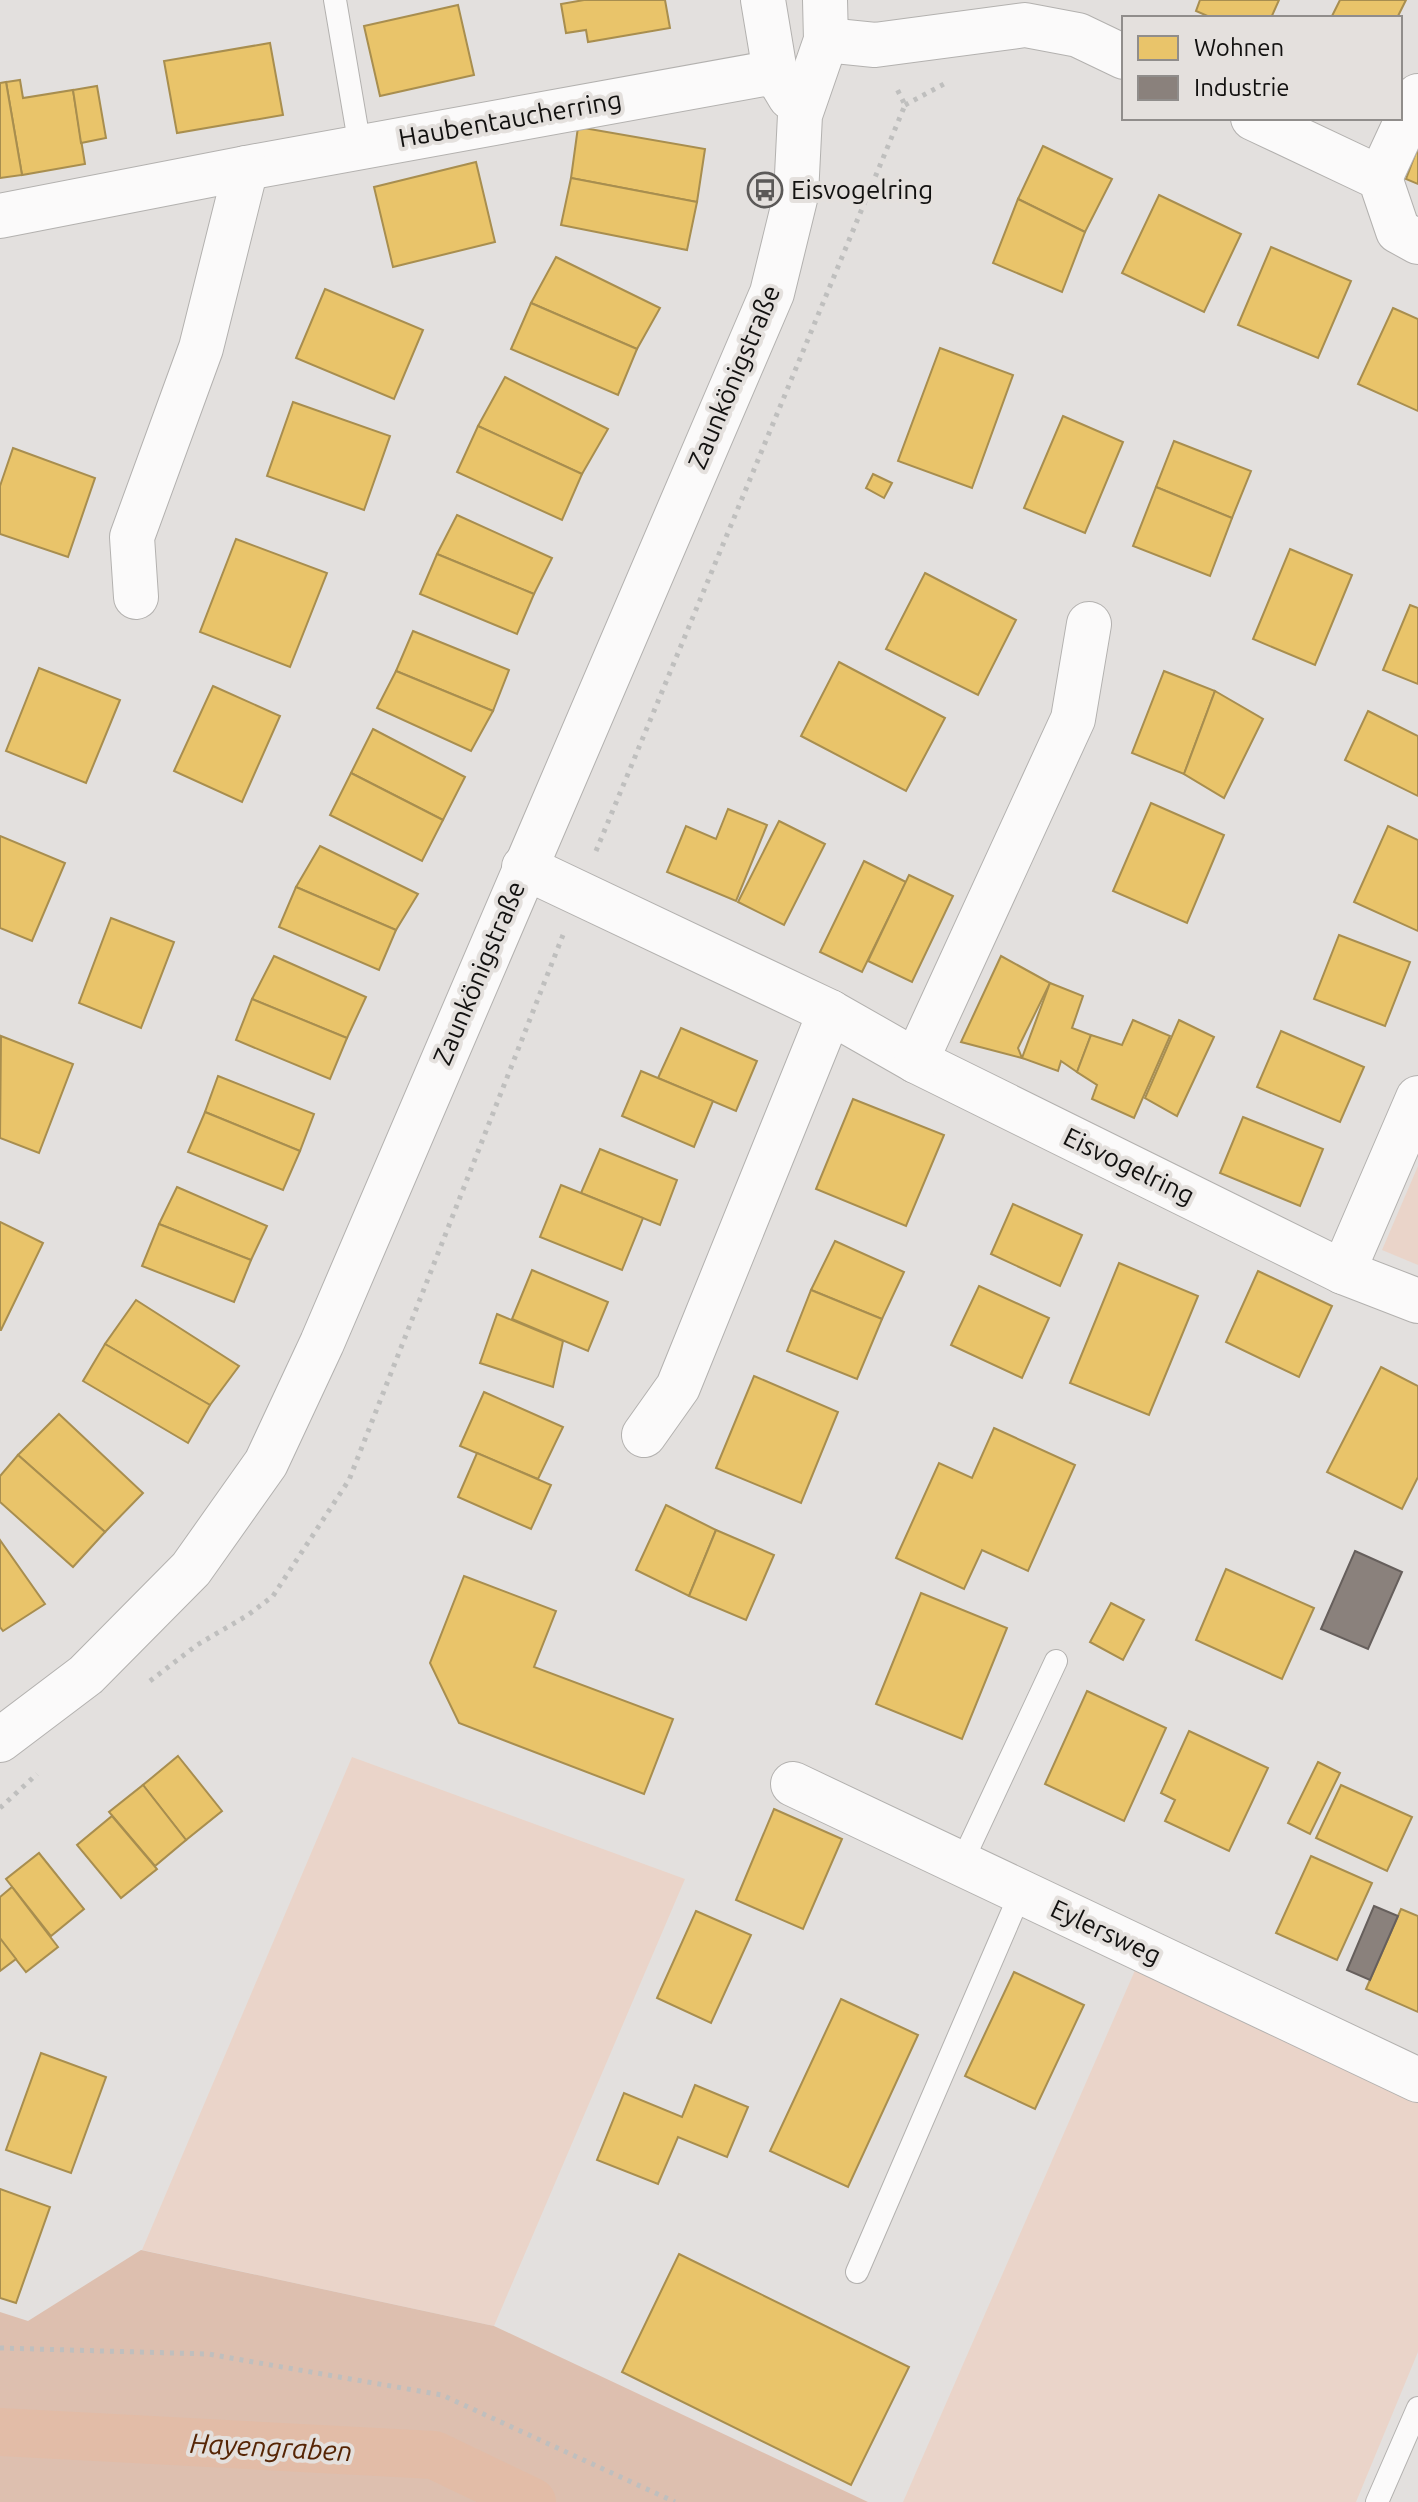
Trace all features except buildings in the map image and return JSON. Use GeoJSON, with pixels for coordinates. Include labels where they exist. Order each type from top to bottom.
{"type":"FeatureCollection","features":[{"type":"Feature","properties":{"kind":"street"},"geometry":{"type":"LineString","coordinates":[[763,0],[775,72],[800,115]]}},
{"type":"Feature","properties":{"kind":"street"},"geometry":{"type":"LineString","coordinates":[[825,20],[875,45],[1025,25],[1078,35],[1122,56]]}},
{"type":"Feature","properties":{"kind":"street","name":"Zaunkönigstraße"},"geometry":{"type":"LineString","coordinates":[[0,1740],[86,1675],[191,1569],[266,1463],[322,1343],[772,293],[796,195],[800,115],[825,20]]}},
{"type":"Feature","properties":{"kind":"street","name":"Haubentaucherring"},"geometry":{"type":"LineString","coordinates":[[0,216],[775,72]]}},
{"type":"Feature","properties":{"kind":"street"},"geometry":{"type":"LineString","coordinates":[[1418,96],[1380,178],[1398,231],[1418,242]]}},
{"type":"Feature","properties":{"kind":"street"},"geometry":{"type":"LineString","coordinates":[[1257,120],[1380,178]]}},
{"type":"Feature","properties":{"kind":"street"},"geometry":{"type":"LineString","coordinates":[[136,597],[132,537],[201,348],[246,168]]}},
{"type":"Feature","properties":{"kind":"street"},"geometry":{"type":"LineString","coordinates":[[916,1061],[1073,719],[1089,624]]}},
{"type":"Feature","properties":{"kind":"street","name":"Eisvogelring"},"geometry":{"type":"LineString","coordinates":[[524,867],[830,1012],[916,1061],[1343,1272],[1418,1301]]}},
{"type":"Feature","properties":{"kind":"street"},"geometry":{"type":"LineString","coordinates":[[644,1435],[678,1387],[830,1012]]}},
{"type":"Feature","properties":{"kind":"street"},"geometry":{"type":"LineString","coordinates":[[1343,1272],[1418,1098]]}},
{"type":"Feature","properties":{"kind":"street","name":"Eylersweg"},"geometry":{"type":"LineString","coordinates":[[793,1784],[1418,2080]]}},
{"type":"Feature","properties":{"kind":"lane"},"geometry":{"type":"LineString","coordinates":[[335,0],[360,147]]}},
{"type":"Feature","properties":{"kind":"lane"},"geometry":{"type":"LineString","coordinates":[[961,1864],[1056,1661]]}},
{"type":"Feature","properties":{"kind":"lane"},"geometry":{"type":"LineString","coordinates":[[857,2272],[1021,1892]]}},
{"type":"Feature","properties":{"kind":"lane"},"geometry":{"type":"LineString","coordinates":[[1377,2502],[1418,2408]]}},
{"type":"Feature","properties":{"kind":"path"},"geometry":{"type":"LineString","coordinates":[[0,2348],[208,2354],[442,2395],[675,2502]]}},
{"type":"Feature","properties":{"kind":"shaded area"},"geometry":{"type":"Polygon","coordinates":[[[1418,1166],[1418,1265],[1382,1250],[1418,1166]]]}},
{"type":"Feature","properties":{"kind":"shaded area"},"geometry":{"type":"Polygon","coordinates":[[[352,1757],[685,1879],[494,2326],[142,2250],[352,1757]]]}},
{"type":"Feature","properties":{"kind":"shaded area"},"geometry":{"type":"Polygon","coordinates":[[[1136,1968],[1418,2102],[1418,2352],[1356,2502],[903,2502],[1136,1968]]]}},
{"type":"Feature","properties":{"kind":"shaded area"},"geometry":{"type":"Polygon","coordinates":[[[141,2250],[494,2326],[868,2502],[0,2502],[0,2312],[28,2321],[141,2250]]]}},
{"type":"Feature","properties":{"kind":"waterway","name":"Hayengraben"},"geometry":{"type":"LineString","coordinates":[[0,2432],[434,2455],[532,2502]]}},
{"type":"Feature","properties":{"kind":"place","name":"Eisvogelring"},"geometry":{"type":"Point","coordinates":[765,190]}}]}
